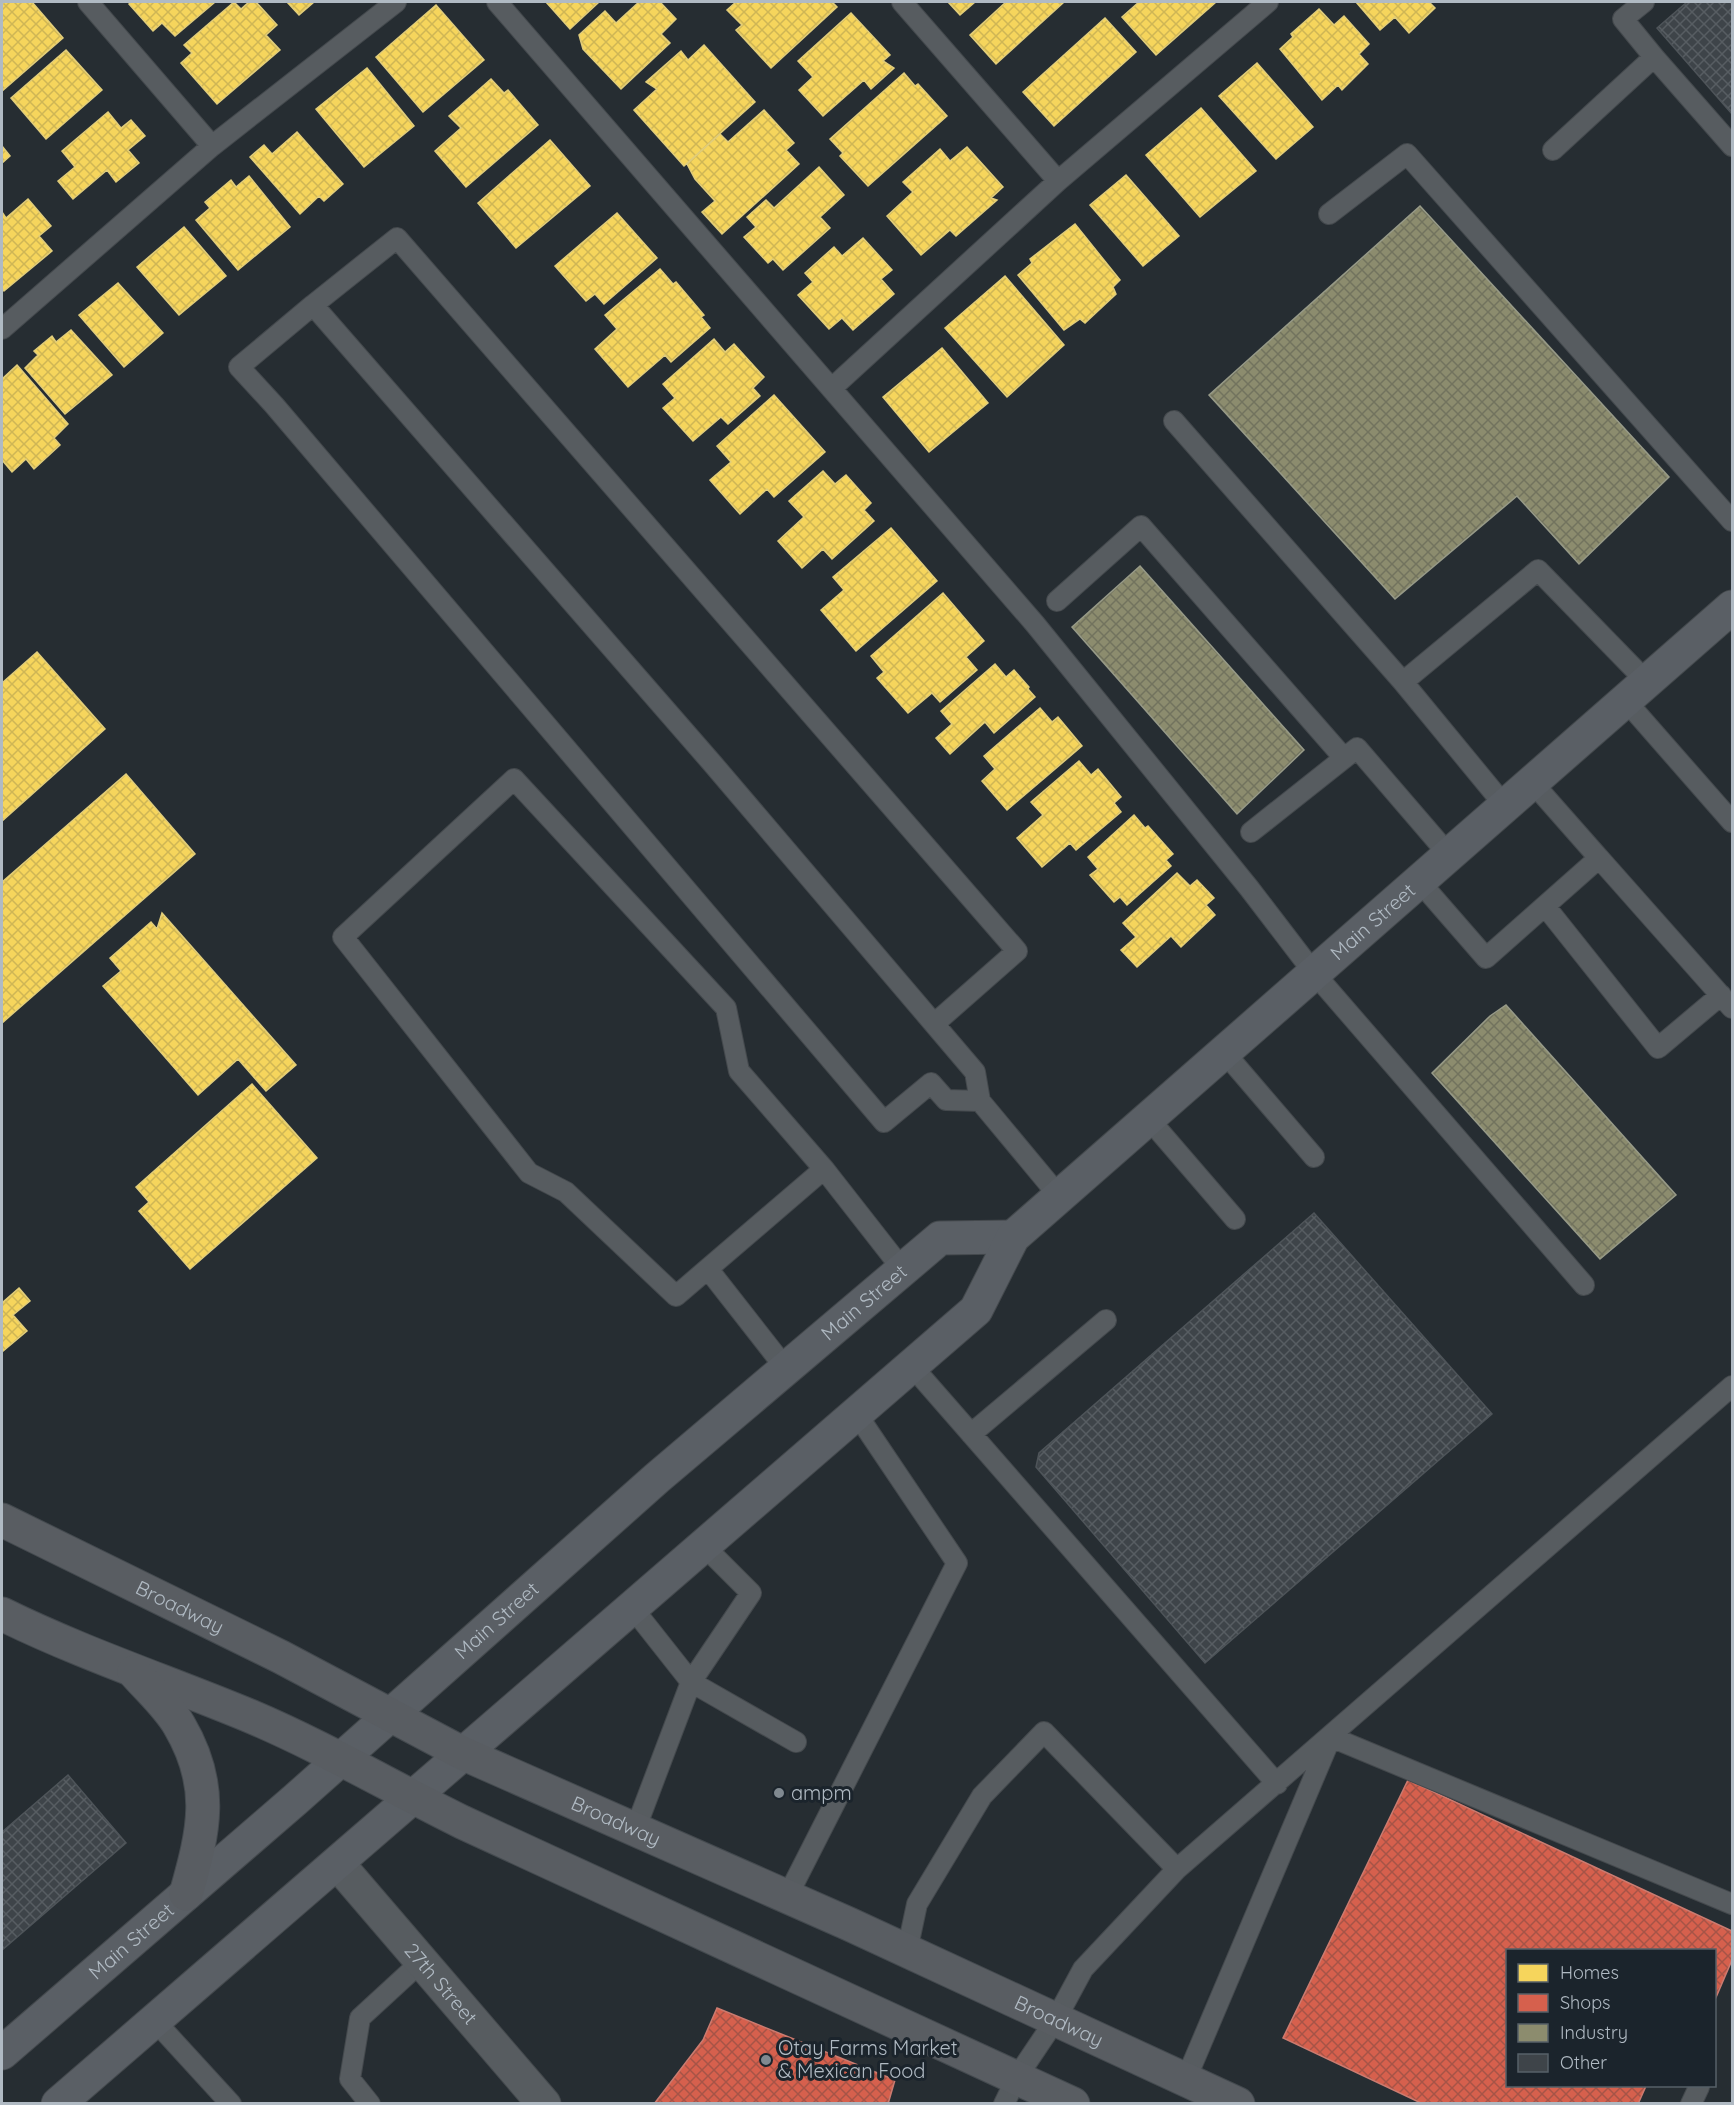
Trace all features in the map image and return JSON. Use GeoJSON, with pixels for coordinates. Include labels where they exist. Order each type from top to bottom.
{"type":"FeatureCollection","features":[{"type":"Feature","properties":{"kind":"main road","name":"Main Street"},"geometry":{"type":"LineString","coordinates":[[58,2103],[338,1864],[631,1606],[976,1310],[1013,1237],[1732,607]]}},
{"type":"Feature","properties":{"kind":"main road","name":"Main Street"},"geometry":{"type":"LineString","coordinates":[[2,2054],[648,1486],[940,1238],[1013,1237]]}},
{"type":"Feature","properties":{"kind":"main road","name":"Broadway"},"geometry":{"type":"LineString","coordinates":[[2,1520],[281,1657],[462,1753],[907,1951],[1238,2103]]}},
{"type":"Feature","properties":{"kind":"main road"},"geometry":{"type":"LineString","coordinates":[[2,1614],[252,1717],[341,1758],[413,1798],[1010,2090],[1073,2103]]}},
{"type":"Feature","properties":{"kind":"main road"},"geometry":{"type":"LineString","coordinates":[[131,1668],[178,1723],[192,1750],[201,1777],[203,1807],[200,1842],[186,1894]]}},
{"type":"Feature","properties":{"kind":"street","name":"27th Street"},"geometry":{"type":"LineString","coordinates":[[338,1864],[544,2103]]}},
{"type":"Feature","properties":{"kind":"lane"},"geometry":{"type":"LineString","coordinates":[[88,2],[212,146]]}},
{"type":"Feature","properties":{"kind":"lane"},"geometry":{"type":"LineString","coordinates":[[2,329],[212,146],[396,2]]}},
{"type":"Feature","properties":{"kind":"lane"},"geometry":{"type":"LineString","coordinates":[[497,2],[1035,624],[1249,888],[1314,973],[1584,1285]]}},
{"type":"Feature","properties":{"kind":"lane"},"geometry":{"type":"LineString","coordinates":[[902,2],[1058,181]]}},
{"type":"Feature","properties":{"kind":"lane"},"geometry":{"type":"LineString","coordinates":[[832,387],[1058,181],[1268,2]]}},
{"type":"Feature","properties":{"kind":"lane"},"geometry":{"type":"LineString","coordinates":[[1644,2],[1623,19],[1732,146]]}},
{"type":"Feature","properties":{"kind":"lane"},"geometry":{"type":"LineString","coordinates":[[1552,150],[1654,57]]}},
{"type":"Feature","properties":{"kind":"lane"},"geometry":{"type":"LineString","coordinates":[[1329,214],[1407,154],[1732,521]]}},
{"type":"Feature","properties":{"kind":"lane"},"geometry":{"type":"LineString","coordinates":[[934,1024],[1017,951],[398,238],[239,367],[274,405],[884,1122],[931,1083],[946,1100],[980,1101]]}},
{"type":"Feature","properties":{"kind":"lane"},"geometry":{"type":"LineString","coordinates":[[313,305],[712,763],[975,1072],[980,1101],[1059,1196]]}},
{"type":"Feature","properties":{"kind":"lane"},"geometry":{"type":"LineString","coordinates":[[1174,421],[1403,682],[1505,806]]}},
{"type":"Feature","properties":{"kind":"lane"},"geometry":{"type":"LineString","coordinates":[[1057,601],[1141,526],[1344,758]]}},
{"type":"Feature","properties":{"kind":"lane"},"geometry":{"type":"LineString","coordinates":[[1403,682],[1538,570],[1636,691],[1732,822]]}},
{"type":"Feature","properties":{"kind":"lane"},"geometry":{"type":"LineString","coordinates":[[1251,832],[1357,748],[1449,855]]}},
{"type":"Feature","properties":{"kind":"lane"},"geometry":{"type":"LineString","coordinates":[[824,1169],[676,1296],[566,1192],[529,1173],[343,937],[514,779],[726,1008],[740,1071],[824,1169],[903,1270]]}},
{"type":"Feature","properties":{"kind":"lane"},"geometry":{"type":"LineString","coordinates":[[1532,782],[1727,1002],[1658,1048],[1545,906]]}},
{"type":"Feature","properties":{"kind":"lane"},"geometry":{"type":"LineString","coordinates":[[1419,881],[1486,957],[1599,858]]}},
{"type":"Feature","properties":{"kind":"lane"},"geometry":{"type":"LineString","coordinates":[[1224,1052],[1314,1156]]}},
{"type":"Feature","properties":{"kind":"lane"},"geometry":{"type":"LineString","coordinates":[[1148,1118],[1235,1220]]}},
{"type":"Feature","properties":{"kind":"lane"},"geometry":{"type":"LineString","coordinates":[[708,1269],[787,1370]]}},
{"type":"Feature","properties":{"kind":"lane"},"geometry":{"type":"LineString","coordinates":[[971,1434],[1107,1320]]}},
{"type":"Feature","properties":{"kind":"lane"},"geometry":{"type":"LineString","coordinates":[[911,1365],[1277,1784]]}},
{"type":"Feature","properties":{"kind":"lane"},"geometry":{"type":"LineString","coordinates":[[1010,2090],[1056,2019],[1083,1969],[1177,1869],[1732,1386]]}},
{"type":"Feature","properties":{"kind":"lane"},"geometry":{"type":"LineString","coordinates":[[787,1897],[957,1563],[856,1413]]}},
{"type":"Feature","properties":{"kind":"lane"},"geometry":{"type":"LineString","coordinates":[[635,1830],[692,1682],[751,1593],[703,1545]]}},
{"type":"Feature","properties":{"kind":"lane"},"geometry":{"type":"LineString","coordinates":[[631,1606],[692,1682],[796,1742]]}},
{"type":"Feature","properties":{"kind":"lane"},"geometry":{"type":"LineString","coordinates":[[907,1951],[917,1904],[982,1796],[1044,1732],[1177,1869]]}},
{"type":"Feature","properties":{"kind":"lane"},"geometry":{"type":"LineString","coordinates":[[1330,1737],[1732,1904]]}},
{"type":"Feature","properties":{"kind":"lane"},"geometry":{"type":"LineString","coordinates":[[1186,2079],[1330,1737]]}},
{"type":"Feature","properties":{"kind":"lane"},"geometry":{"type":"LineString","coordinates":[[370,2103],[350,2079],[360,2018],[422,1961]]}},
{"type":"Feature","properties":{"kind":"lane"},"geometry":{"type":"LineString","coordinates":[[155,2021],[231,2103]]}},
{"type":"Feature","properties":{"kind":"building: Homes"},"geometry":{"type":"Polygon","coordinates":[[[4,2],[32,2],[63,38],[2,91],[2,4],[4,2]]]}},
{"type":"Feature","properties":{"kind":"building: Homes"},"geometry":{"type":"Polygon","coordinates":[[[131,2],[215,2],[175,36],[162,23],[153,31],[129,4],[131,2]]]}},
{"type":"Feature","properties":{"kind":"building: Homes"},"geometry":{"type":"Polygon","coordinates":[[[234,2],[241,9],[249,2],[256,2],[277,25],[266,35],[280,50],[217,104],[181,63],[192,53],[184,45],[234,2]]]}},
{"type":"Feature","properties":{"kind":"building: Homes"},"geometry":{"type":"Polygon","coordinates":[[[287,2],[314,2],[299,15],[287,2]]]}},
{"type":"Feature","properties":{"kind":"building: Homes"},"geometry":{"type":"Polygon","coordinates":[[[546,2],[599,2],[570,29],[546,2]]]}},
{"type":"Feature","properties":{"kind":"building: Homes"},"geometry":{"type":"Polygon","coordinates":[[[639,2],[660,2],[676,19],[661,34],[670,43],[621,89],[583,49],[579,35],[605,11],[616,23],[639,2]]]}},
{"type":"Feature","properties":{"kind":"building: Homes"},"geometry":{"type":"Polygon","coordinates":[[[736,2],[832,2],[837,7],[771,68],[736,30],[742,25],[727,10],[736,2]]]}},
{"type":"Feature","properties":{"kind":"building: Homes"},"geometry":{"type":"Polygon","coordinates":[[[948,2],[975,2],[960,15],[948,2]]]}},
{"type":"Feature","properties":{"kind":"building: Homes"},"geometry":{"type":"Polygon","coordinates":[[[1006,2],[1064,2],[996,64],[970,35],[1006,2]]]}},
{"type":"Feature","properties":{"kind":"building: Homes"},"geometry":{"type":"Polygon","coordinates":[[[1139,2],[1216,2],[1156,55],[1122,17],[1139,2]]]}},
{"type":"Feature","properties":{"kind":"building: Homes"},"geometry":{"type":"Polygon","coordinates":[[[1356,2],[1429,2],[1435,8],[1409,33],[1395,17],[1380,30],[1356,2]]]}},
{"type":"Feature","properties":{"kind":"building: Homes"},"geometry":{"type":"Polygon","coordinates":[[[436,5],[484,60],[423,112],[376,57],[436,5]]]}},
{"type":"Feature","properties":{"kind":"building: Homes"},"geometry":{"type":"Polygon","coordinates":[[[1319,9],[1334,25],[1344,16],[1369,44],[1359,54],[1368,64],[1342,90],[1338,85],[1322,100],[1280,49],[1293,37],[1291,34],[1319,9]]]}},
{"type":"Feature","properties":{"kind":"building: Homes"},"geometry":{"type":"Polygon","coordinates":[[[851,13],[890,55],[883,61],[894,68],[871,89],[864,80],[823,116],[799,90],[813,77],[798,61],[851,13]]]}},
{"type":"Feature","properties":{"kind":"building: Homes"},"geometry":{"type":"Polygon","coordinates":[[[1105,18],[1136,52],[1054,126],[1023,92],[1105,18]]]}},
{"type":"Feature","properties":{"kind":"building: Homes"},"geometry":{"type":"Polygon","coordinates":[[[704,45],[755,102],[684,166],[634,110],[657,89],[646,82],[681,51],[688,60],[704,45]]]}},
{"type":"Feature","properties":{"kind":"building: Homes"},"geometry":{"type":"Polygon","coordinates":[[[66,50],[102,90],[46,139],[11,98],[66,50]]]}},
{"type":"Feature","properties":{"kind":"building: Homes"},"geometry":{"type":"Polygon","coordinates":[[[1257,63],[1313,127],[1276,159],[1219,96],[1257,63]]]}},
{"type":"Feature","properties":{"kind":"building: Homes"},"geometry":{"type":"Polygon","coordinates":[[[367,68],[414,126],[364,167],[316,109],[367,68]]]}},
{"type":"Feature","properties":{"kind":"building: Homes"},"geometry":{"type":"Polygon","coordinates":[[[904,73],[915,86],[918,84],[947,116],[868,186],[840,156],[843,153],[830,139],[904,73]]]}},
{"type":"Feature","properties":{"kind":"building: Homes"},"geometry":{"type":"Polygon","coordinates":[[[491,79],[504,93],[508,90],[538,125],[466,187],[435,151],[461,128],[449,116],[491,79]]]}},
{"type":"Feature","properties":{"kind":"building: Homes"},"geometry":{"type":"Polygon","coordinates":[[[1201,108],[1256,171],[1200,217],[1146,155],[1201,108]]]}},
{"type":"Feature","properties":{"kind":"building: Homes"},"geometry":{"type":"Polygon","coordinates":[[[764,110],[794,143],[786,150],[799,164],[722,234],[702,212],[715,201],[695,179],[687,164],[720,134],[728,142],[764,110]]]}},
{"type":"Feature","properties":{"kind":"building: Homes"},"geometry":{"type":"Polygon","coordinates":[[[108,112],[121,128],[131,120],[145,136],[128,150],[139,163],[116,182],[107,170],[73,199],[58,181],[75,167],[62,151],[108,112]]]}},
{"type":"Feature","properties":{"kind":"building: Homes"},"geometry":{"type":"Polygon","coordinates":[[[297,132],[343,184],[324,201],[319,196],[300,214],[250,157],[264,145],[272,154],[297,132]]]}},
{"type":"Feature","properties":{"kind":"building: Homes"},"geometry":{"type":"Polygon","coordinates":[[[550,140],[590,186],[516,248],[478,203],[550,140]]]}},
{"type":"Feature","properties":{"kind":"building: Homes"},"geometry":{"type":"Polygon","coordinates":[[[2,146],[10,156],[2,163],[2,146]]]}},
{"type":"Feature","properties":{"kind":"building: Homes"},"geometry":{"type":"Polygon","coordinates":[[[967,147],[1003,187],[991,198],[997,200],[956,236],[950,230],[921,255],[887,216],[913,192],[903,182],[940,149],[950,161],[967,147]]]}},
{"type":"Feature","properties":{"kind":"building: Homes"},"geometry":{"type":"Polygon","coordinates":[[[819,167],[844,195],[820,217],[830,228],[783,270],[773,259],[768,263],[744,237],[756,227],[747,217],[766,200],[774,208],[819,167]]]}},
{"type":"Feature","properties":{"kind":"building: Homes"},"geometry":{"type":"Polygon","coordinates":[[[1126,175],[1179,236],[1143,266],[1090,205],[1126,175]]]}},
{"type":"Feature","properties":{"kind":"building: Homes"},"geometry":{"type":"Polygon","coordinates":[[[249,176],[290,227],[238,270],[196,220],[210,208],[205,202],[231,180],[236,187],[249,176]]]}},
{"type":"Feature","properties":{"kind":"building: Homes"},"geometry":{"type":"Polygon","coordinates":[[[28,199],[51,226],[39,236],[52,251],[4,291],[2,288],[2,212],[6,218],[28,199]]]}},
{"type":"Feature","properties":{"kind":"building: Homes"},"geometry":{"type":"Polygon","coordinates":[[[617,213],[657,258],[604,304],[595,294],[586,301],[555,266],[617,213]]]}},
{"type":"Feature","properties":{"kind":"building: Homes"},"geometry":{"type":"Polygon","coordinates":[[[1075,224],[1120,280],[1113,287],[1116,294],[1085,323],[1080,319],[1064,330],[1018,275],[1032,263],[1030,259],[1075,224]]]}},
{"type":"Feature","properties":{"kind":"building: Homes"},"geometry":{"type":"Polygon","coordinates":[[[184,227],[226,276],[179,315],[137,267],[184,227]]]}},
{"type":"Feature","properties":{"kind":"building: Homes"},"geometry":{"type":"Polygon","coordinates":[[[863,238],[892,270],[881,279],[894,294],[853,330],[842,318],[829,329],[798,295],[813,282],[805,273],[834,247],[842,256],[863,238]]]}},
{"type":"Feature","properties":{"kind":"building: Homes"},"geometry":{"type":"Polygon","coordinates":[[[660,269],[673,284],[676,282],[704,315],[701,317],[710,328],[671,362],[665,355],[628,387],[595,349],[617,329],[605,315],[660,269]]]}},
{"type":"Feature","properties":{"kind":"building: Homes"},"geometry":{"type":"Polygon","coordinates":[[[1005,276],[1064,345],[1007,397],[945,328],[1005,276]]]}},
{"type":"Feature","properties":{"kind":"building: Homes"},"geometry":{"type":"Polygon","coordinates":[[[118,283],[163,333],[124,367],[79,315],[118,283]]]}},
{"type":"Feature","properties":{"kind":"building: Homes"},"geometry":{"type":"Polygon","coordinates":[[[71,330],[112,375],[65,414],[25,368],[38,355],[34,351],[52,336],[56,342],[71,330]]]}},
{"type":"Feature","properties":{"kind":"building: Homes"},"geometry":{"type":"Polygon","coordinates":[[[714,339],[725,352],[734,344],[764,377],[753,388],[760,396],[728,424],[721,417],[693,441],[663,408],[675,398],[663,384],[714,339]]]}},
{"type":"Feature","properties":{"kind":"building: Homes"},"geometry":{"type":"Polygon","coordinates":[[[942,348],[988,403],[929,452],[883,397],[942,348]]]}},
{"type":"Feature","properties":{"kind":"building: Homes"},"geometry":{"type":"Polygon","coordinates":[[[17,365],[68,424],[54,438],[60,445],[34,469],[26,459],[12,472],[2,460],[2,379],[17,365]]]}},
{"type":"Feature","properties":{"kind":"building: Homes"},"geometry":{"type":"Polygon","coordinates":[[[774,395],[825,452],[774,497],[767,489],[740,514],[710,480],[731,462],[717,446],[774,395]]]}},
{"type":"Feature","properties":{"kind":"building: Homes"},"geometry":{"type":"Polygon","coordinates":[[[823,471],[835,484],[846,475],[871,503],[864,510],[874,521],[832,559],[823,549],[802,568],[778,541],[804,517],[789,501],[823,471]]]}},
{"type":"Feature","properties":{"kind":"building: Homes"},"geometry":{"type":"Polygon","coordinates":[[[891,528],[937,581],[856,651],[821,610],[844,590],[833,577],[891,528]]]}},
{"type":"Feature","properties":{"kind":"building: Homes"},"geometry":{"type":"Polygon","coordinates":[[[943,593],[984,641],[966,657],[977,670],[940,702],[932,693],[908,713],[877,678],[884,672],[871,656],[943,593]]]}},
{"type":"Feature","properties":{"kind":"building: Homes"},"geometry":{"type":"Polygon","coordinates":[[[37,652],[105,729],[2,821],[2,683],[37,652]]]}},
{"type":"Feature","properties":{"kind":"building: Homes"},"geometry":{"type":"Polygon","coordinates":[[[995,664],[1006,677],[1014,670],[1035,697],[994,733],[985,722],[950,754],[936,738],[952,724],[941,711],[995,664]]]}},
{"type":"Feature","properties":{"kind":"building: Homes"},"geometry":{"type":"Polygon","coordinates":[[[1040,708],[1052,722],[1058,717],[1082,746],[1007,810],[982,781],[995,769],[984,756],[1040,708]]]}},
{"type":"Feature","properties":{"kind":"building: Homes"},"geometry":{"type":"Polygon","coordinates":[[[1079,761],[1091,775],[1098,769],[1121,797],[1114,803],[1121,812],[1076,850],[1070,843],[1042,867],[1017,838],[1043,815],[1031,802],[1079,761]]]}},
{"type":"Feature","properties":{"kind":"building: Homes"},"geometry":{"type":"Polygon","coordinates":[[[126,774],[195,854],[2,1023],[2,882],[126,774]]]}},
{"type":"Feature","properties":{"kind":"building: Homes"},"geometry":{"type":"Polygon","coordinates":[[[1134,815],[1145,828],[1148,826],[1173,854],[1166,860],[1171,866],[1127,905],[1120,897],[1114,902],[1090,875],[1098,869],[1088,857],[1134,815]]]}},
{"type":"Feature","properties":{"kind":"building: Homes"},"geometry":{"type":"Polygon","coordinates":[[[1177,873],[1190,886],[1197,880],[1214,898],[1206,905],[1215,915],[1181,947],[1171,936],[1137,967],[1121,950],[1136,937],[1123,923],[1177,873]]]}},
{"type":"Feature","properties":{"kind":"building: Homes"},"geometry":{"type":"Polygon","coordinates":[[[162,913],[296,1065],[266,1091],[238,1059],[198,1095],[103,986],[121,971],[110,958],[151,922],[157,929],[162,913]]]}},
{"type":"Feature","properties":{"kind":"building: Homes"},"geometry":{"type":"Polygon","coordinates":[[[252,1084],[317,1158],[190,1269],[139,1211],[149,1202],[136,1187],[252,1084]]]}},
{"type":"Feature","properties":{"kind":"building: Homes"},"geometry":{"type":"Polygon","coordinates":[[[19,1288],[30,1301],[13,1315],[27,1331],[2,1352],[2,1301],[19,1288]]]}},
{"type":"Feature","properties":{"kind":"building: Shops"},"geometry":{"type":"Polygon","coordinates":[[[1408,1780],[1732,1931],[1732,1960],[1716,1997],[1716,1949],[1506,1949],[1506,2087],[1646,2087],[1638,2104],[1423,2104],[1283,2038],[1408,1780]]]}},
{"type":"Feature","properties":{"kind":"building: Shops","name":"Otay Farms Market & Mexican Food"},"geometry":{"type":"Polygon","coordinates":[[[717,2008],[895,2080],[888,2104],[654,2104],[703,2040],[717,2008]]]}},
{"type":"Feature","properties":{"kind":"building: Industry"},"geometry":{"type":"Polygon","coordinates":[[[1420,206],[1669,477],[1579,564],[1517,496],[1395,599],[1209,395],[1420,206]]]}},
{"type":"Feature","properties":{"kind":"building: Industry"},"geometry":{"type":"Polygon","coordinates":[[[1140,566],[1304,750],[1237,814],[1072,627],[1140,566]]]}},
{"type":"Feature","properties":{"kind":"building: Industry"},"geometry":{"type":"Polygon","coordinates":[[[1506,1005],[1676,1195],[1600,1259],[1432,1073],[1490,1016],[1506,1005]]]}},
{"type":"Feature","properties":{"kind":"building: Other"},"geometry":{"type":"Polygon","coordinates":[[[1687,2],[1732,2],[1732,114],[1657,28],[1687,2]]]}},
{"type":"Feature","properties":{"kind":"building: Other"},"geometry":{"type":"Polygon","coordinates":[[[1314,1213],[1492,1414],[1205,1663],[1036,1467],[1039,1453],[1314,1213]]]}},
{"type":"Feature","properties":{"kind":"building: Other"},"geometry":{"type":"Polygon","coordinates":[[[68,1775],[126,1843],[2,1950],[2,1832],[68,1775]]]}},
{"type":"Feature","properties":{"kind":"place","name":"ampm"},"geometry":{"type":"Point","coordinates":[779,1793]}},
{"type":"Feature","properties":{"kind":"place","name":"Otay Farms Market & Mexican Food"},"geometry":{"type":"Point","coordinates":[766,2060]}}]}
